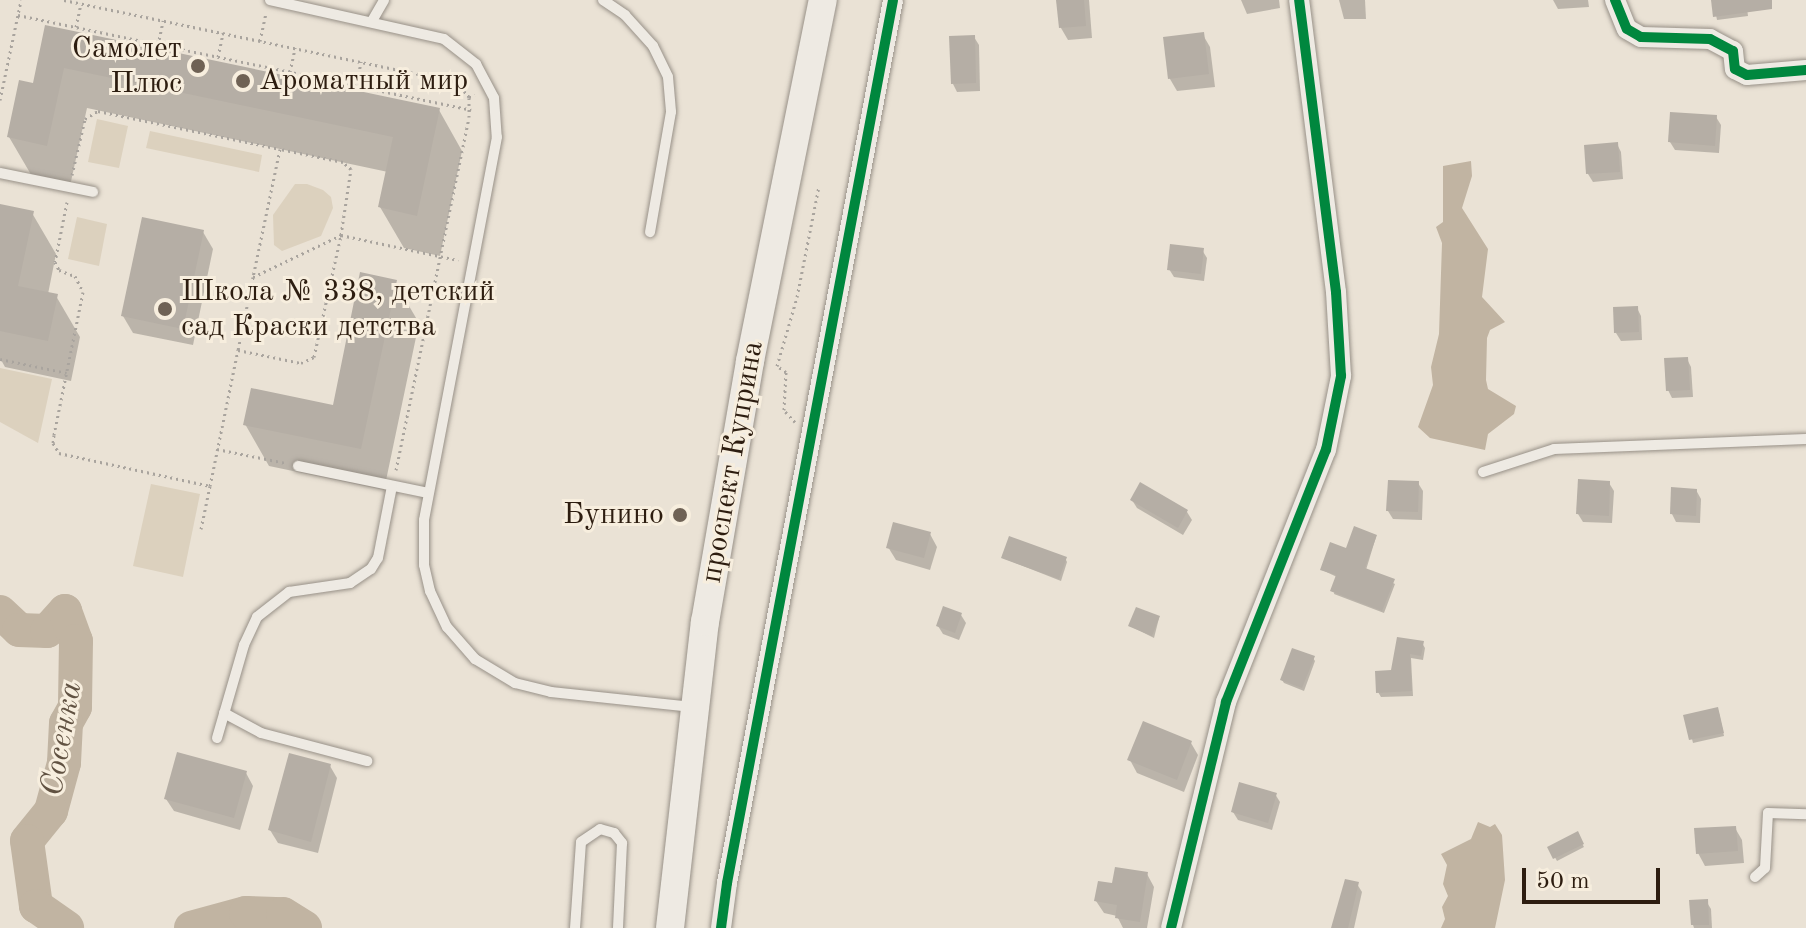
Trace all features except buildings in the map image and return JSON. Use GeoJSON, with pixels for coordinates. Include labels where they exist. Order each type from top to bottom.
{"type":"FeatureCollection","features":[{"type":"Feature","properties":{"kind":"main road","name":"проспект Куприна"},"geometry":{"type":"LineString","coordinates":[[670,928],[692,707],[750,361],[823,0]]}},
{"type":"Feature","properties":{"kind":"street"},"geometry":{"type":"LineString","coordinates":[[721,928],[893,0]]}},
{"type":"Feature","properties":{"kind":"street"},"geometry":{"type":"LineString","coordinates":[[1171,928],[1226,702],[1326,450],[1341,376],[1336,292],[1299,0]]}},
{"type":"Feature","properties":{"kind":"street"},"geometry":{"type":"LineString","coordinates":[[1615,0],[1627,29],[1641,37],[1710,39],[1733,51],[1735,69],[1747,75],[1806,70]]}},
{"type":"Feature","properties":{"kind":"lane"},"geometry":{"type":"LineString","coordinates":[[269,0],[444,39],[476,64],[491,89],[498,116],[497,137],[428,493],[422,547],[430,591],[447,627],[475,659],[515,683],[551,692],[692,707]]}},
{"type":"Feature","properties":{"kind":"lane"},"geometry":{"type":"LineString","coordinates":[[335,14],[338,0]]}},
{"type":"Feature","properties":{"kind":"lane"},"geometry":{"type":"LineString","coordinates":[[372,21],[384,0]]}},
{"type":"Feature","properties":{"kind":"lane"},"geometry":{"type":"LineString","coordinates":[[603,0],[625,15],[653,46],[668,77],[671,112],[650,232]]}},
{"type":"Feature","properties":{"kind":"lane"},"geometry":{"type":"LineString","coordinates":[[0,173],[93,192]]}},
{"type":"Feature","properties":{"kind":"lane"},"geometry":{"type":"LineString","coordinates":[[1483,472],[1554,449],[1806,439]]}},
{"type":"Feature","properties":{"kind":"lane"},"geometry":{"type":"LineString","coordinates":[[298,466],[428,493]]}},
{"type":"Feature","properties":{"kind":"lane"},"geometry":{"type":"LineString","coordinates":[[217,738],[249,629],[266,607],[301,588],[359,579],[375,564],[392,486]]}},
{"type":"Feature","properties":{"kind":"lane"},"geometry":{"type":"LineString","coordinates":[[224,713],[261,733],[367,761]]}},
{"type":"Feature","properties":{"kind":"lane"},"geometry":{"type":"LineString","coordinates":[[1755,877],[1765,868],[1768,813],[1806,814]]}},
{"type":"Feature","properties":{"kind":"lane"},"geometry":{"type":"LineString","coordinates":[[575,928],[581,842],[600,829],[614,833],[622,843],[618,928]]}},
{"type":"Feature","properties":{"kind":"path"},"geometry":{"type":"LineString","coordinates":[[0,100],[21,0]]}},
{"type":"Feature","properties":{"kind":"path"},"geometry":{"type":"LineString","coordinates":[[64,0],[456,82],[469,97],[471,110],[392,486]]}},
{"type":"Feature","properties":{"kind":"path"},"geometry":{"type":"LineString","coordinates":[[260,41],[269,0]]}},
{"type":"Feature","properties":{"kind":"path"},"geometry":{"type":"LineString","coordinates":[[76,27],[81,4]]}},
{"type":"Feature","properties":{"kind":"path"},"geometry":{"type":"LineString","coordinates":[[18,15],[471,110]]}},
{"type":"Feature","properties":{"kind":"path"},"geometry":{"type":"LineString","coordinates":[[158,45],[163,21]]}},
{"type":"Feature","properties":{"kind":"path"},"geometry":{"type":"LineString","coordinates":[[218,57],[223,33]]}},
{"type":"Feature","properties":{"kind":"path"},"geometry":{"type":"LineString","coordinates":[[290,72],[295,48]]}},
{"type":"Feature","properties":{"kind":"path"},"geometry":{"type":"LineString","coordinates":[[356,86],[361,62]]}},
{"type":"Feature","properties":{"kind":"path"},"geometry":{"type":"LineString","coordinates":[[469,97],[491,89]]}},
{"type":"Feature","properties":{"kind":"path"},"geometry":{"type":"LineString","coordinates":[[210,486],[59,453],[53,443],[83,292],[75,276],[59,270],[55,262],[83,124],[92,112],[343,162],[351,169],[341,235],[314,357],[301,363],[238,350]]}},
{"type":"Feature","properties":{"kind":"path"},"geometry":{"type":"LineString","coordinates":[[201,529],[280,149]]}},
{"type":"Feature","properties":{"kind":"path"},"geometry":{"type":"LineString","coordinates":[[812,428],[798,425],[784,410],[788,384],[786,372],[777,366],[797,297],[819,186]]}},
{"type":"Feature","properties":{"kind":"path"},"geometry":{"type":"LineString","coordinates":[[253,277],[341,235],[473,263]]}},
{"type":"Feature","properties":{"kind":"path"},"geometry":{"type":"LineString","coordinates":[[0,359],[67,373]]}},
{"type":"Feature","properties":{"kind":"path"},"geometry":{"type":"LineString","coordinates":[[217,449],[298,466]]}},
{"type":"Feature","properties":{"kind":"shaded area"},"geometry":{"type":"Polygon","coordinates":[[[97,119],[128,126],[119,168],[88,162],[97,119]]]}},
{"type":"Feature","properties":{"kind":"shaded area"},"geometry":{"type":"Polygon","coordinates":[[[150,131],[262,155],[259,172],[146,148],[150,131]]]}},
{"type":"Feature","properties":{"kind":"shaded area"},"geometry":{"type":"Polygon","coordinates":[[[1471,161],[1472,176],[1462,208],[1488,249],[1482,297],[1505,322],[1490,330],[1487,338],[1486,380],[1488,389],[1516,406],[1514,414],[1488,434],[1485,450],[1430,438],[1418,427],[1433,385],[1431,367],[1439,334],[1442,243],[1436,227],[1443,222],[1443,166],[1471,161]]]}},
{"type":"Feature","properties":{"kind":"shaded area"},"geometry":{"type":"Polygon","coordinates":[[[295,184],[307,184],[323,190],[331,197],[333,208],[321,236],[282,251],[274,245],[273,215],[295,184]]]}},
{"type":"Feature","properties":{"kind":"shaded area"},"geometry":{"type":"Polygon","coordinates":[[[77,217],[107,224],[99,266],[68,259],[77,217]]]}},
{"type":"Feature","properties":{"kind":"shaded area"},"geometry":{"type":"Polygon","coordinates":[[[0,368],[52,379],[38,443],[0,422],[0,368]]]}},
{"type":"Feature","properties":{"kind":"shaded area"},"geometry":{"type":"Polygon","coordinates":[[[151,484],[200,494],[183,577],[133,566],[151,484]]]}},
{"type":"Feature","properties":{"kind":"shaded area"},"geometry":{"type":"Polygon","coordinates":[[[1478,822],[1490,827],[1495,824],[1502,835],[1505,880],[1495,928],[1441,928],[1445,919],[1442,907],[1448,896],[1443,884],[1447,865],[1441,854],[1471,839],[1478,822]]]}},
{"type":"Feature","properties":{"kind":"waterway","name":"Сосенка"},"geometry":{"type":"LineString","coordinates":[[0,612],[19,630],[47,631],[65,611],[76,641],[75,707],[66,723],[64,763],[51,811],[27,841],[36,906],[67,928]]}},
{"type":"Feature","properties":{"kind":"waterway","name":"Сосенка"},"geometry":{"type":"LineString","coordinates":[[191,928],[246,913],[283,914],[305,928]]}},
{"type":"Feature","properties":{"kind":"cycle path"},"geometry":{"type":"LineString","coordinates":[[721,928],[893,0]]}},
{"type":"Feature","properties":{"kind":"cycle path"},"geometry":{"type":"LineString","coordinates":[[1171,928],[1226,702],[1326,450],[1341,376],[1336,292],[1299,0]]}},
{"type":"Feature","properties":{"kind":"cycle path"},"geometry":{"type":"LineString","coordinates":[[1615,0],[1627,29],[1641,37],[1710,39],[1733,51],[1735,69],[1747,75],[1806,70]]}},
{"type":"Feature","properties":{"kind":"place","name":"Самолет Плюс"},"geometry":{"type":"Point","coordinates":[198,66]}},
{"type":"Feature","properties":{"kind":"place","name":"Ароматный мир"},"geometry":{"type":"Point","coordinates":[243,81]}},
{"type":"Feature","properties":{"kind":"place","name":"Школа № 338, детский сад Краски детства"},"geometry":{"type":"Point","coordinates":[165,309]}},
{"type":"Feature","properties":{"kind":"place","name":"Бунино"},"geometry":{"type":"Point","coordinates":[680,515]}}]}
